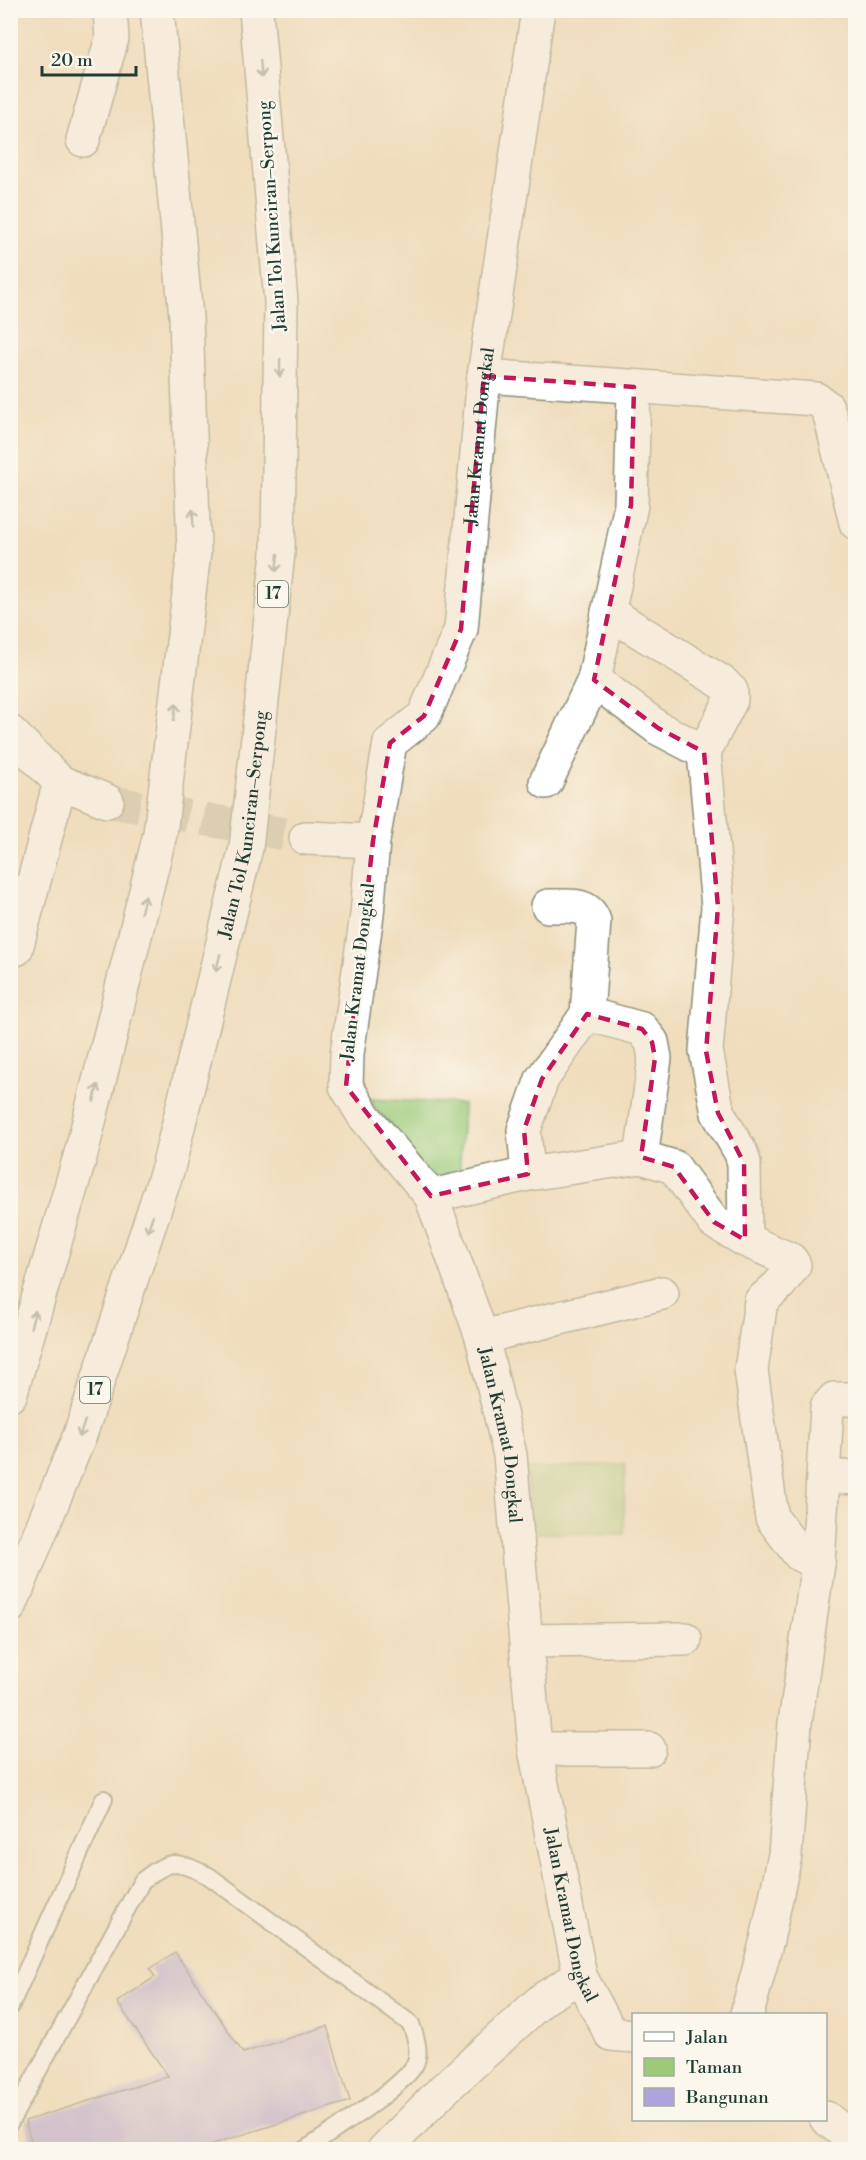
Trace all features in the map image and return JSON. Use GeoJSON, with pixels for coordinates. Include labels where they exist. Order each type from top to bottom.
{"type":"FeatureCollection","features":[{"type":"Feature","properties":{"kind":"main road"},"geometry":{"type":"LineString","coordinates":[[83,140],[112,38],[111,10]]}},
{"type":"Feature","properties":{"kind":"main road"},"geometry":{"type":"LineString","coordinates":[[10,1395],[82,1150],[160,834],[194,552],[186,317],[157,10]]}},
{"type":"Feature","properties":{"kind":"main road","name":"Jalan Tol Kunciran–Serpong"},"geometry":{"type":"LineString","coordinates":[[10,1606],[80,1435],[168,1168],[246,848],[278,553],[281,303],[256,10]]}},
{"type":"Feature","properties":{"kind":"main road","name":"Jalan Kramat Dongkal"},"geometry":{"type":"LineString","coordinates":[[538,10],[484,376],[461,629],[424,716],[390,743],[373,841],[367,915],[346,1054],[346,1086],[364,1116],[431,1196],[482,1337],[510,1455],[535,1749],[580,1976],[611,2034],[632,2036]]}},
{"type":"Feature","properties":{"kind":"main road"},"geometry":{"type":"LineString","coordinates":[[484,376],[816,399],[827,407],[831,419],[855,523]]}},
{"type":"Feature","properties":{"kind":"main road"},"geometry":{"type":"LineString","coordinates":[[546,782],[594,680],[631,505],[634,387]]}},
{"type":"Feature","properties":{"kind":"main road"},"geometry":{"type":"LineString","coordinates":[[608,612],[723,683],[731,691],[731,700],[704,752],[718,907],[706,1051],[718,1113],[741,1153],[744,1163],[745,1240]]}},
{"type":"Feature","properties":{"kind":"main road"},"geometry":{"type":"LineString","coordinates":[[594,680],[658,728],[704,752]]}},
{"type":"Feature","properties":{"kind":"main road"},"geometry":{"type":"LineString","coordinates":[[10,732],[60,782],[107,801]]}},
{"type":"Feature","properties":{"kind":"main road"},"geometry":{"type":"LineString","coordinates":[[10,949],[16,949],[60,782]]}},
{"type":"Feature","properties":{"kind":"main road"},"geometry":{"type":"LineString","coordinates":[[306,838],[373,841]]}},
{"type":"Feature","properties":{"kind":"main road"},"geometry":{"type":"LineString","coordinates":[[528,1174],[524,1130],[542,1078],[587,1014],[594,921],[585,908],[548,906]]}},
{"type":"Feature","properties":{"kind":"main road"},"geometry":{"type":"LineString","coordinates":[[587,1014],[642,1029],[652,1042],[655,1058],[641,1157]]}},
{"type":"Feature","properties":{"kind":"main road"},"geometry":{"type":"LineString","coordinates":[[431,1196],[528,1174],[641,1157],[674,1167],[714,1222],[745,1240],[791,1260],[794,1264],[780,1285],[761,1301],[751,1370],[772,1518],[799,1554],[818,1564]]}},
{"type":"Feature","properties":{"kind":"main road"},"geometry":{"type":"LineString","coordinates":[[482,1337],[662,1293]]}},
{"type":"Feature","properties":{"kind":"main road"},"geometry":{"type":"LineString","coordinates":[[747,2013],[767,1940],[785,1854],[795,1723],[818,1564],[840,1477],[827,1407],[834,1399],[855,1399]]}},
{"type":"Feature","properties":{"kind":"main road"},"geometry":{"type":"LineString","coordinates":[[526,1641],[685,1639]]}},
{"type":"Feature","properties":{"kind":"main road"},"geometry":{"type":"LineString","coordinates":[[535,1749],[648,1749]]}},
{"type":"Feature","properties":{"kind":"main road"},"geometry":{"type":"LineString","coordinates":[[384,2150],[443,2090],[543,1999],[580,1976]]}},
{"type":"Feature","properties":{"kind":"main road"},"geometry":{"type":"LineString","coordinates":[[827,2120],[855,2142]]}},
{"type":"Feature","properties":{"kind":"lane"},"geometry":{"type":"LineString","coordinates":[[10,2007],[104,1799]]}},
{"type":"Feature","properties":{"kind":"lane"},"geometry":{"type":"LineString","coordinates":[[10,2122],[142,1881],[159,1867],[178,1862],[209,1876],[411,2024],[418,2044],[415,2064],[396,2085],[305,2150]]}},
{"type":"Feature","properties":{"kind":"highlighted area"},"geometry":{"type":"Polygon","coordinates":[[[484,376],[634,387],[631,505],[594,680],[658,728],[704,752],[718,907],[706,1051],[718,1113],[744,1163],[745,1240],[714,1222],[674,1167],[641,1157],[655,1058],[652,1042],[642,1029],[587,1014],[542,1079],[524,1130],[528,1174],[431,1196],[346,1086],[373,841],[390,743],[424,716],[461,629],[484,376]]]}},
{"type":"Feature","properties":{"kind":"green space"},"geometry":{"type":"Polygon","coordinates":[[[369,1099],[463,1104],[459,1183],[436,1188],[369,1099]]]}},
{"type":"Feature","properties":{"kind":"green space"},"geometry":{"type":"Polygon","coordinates":[[[625,1464],[624,1534],[530,1533],[527,1469],[625,1464]]]}},
{"type":"Feature","properties":{"kind":"building"},"geometry":{"type":"Polygon","coordinates":[[[175,1952],[243,2053],[327,2026],[350,2101],[194,2150],[34,2150],[25,2121],[168,2076],[117,2002],[155,1977],[150,1969],[175,1952]]]}},
{"type":"Feature","properties":{"kind":"tunnel"},"geometry":{"type":"LineString","coordinates":[[107,801],[306,838]]}}]}
